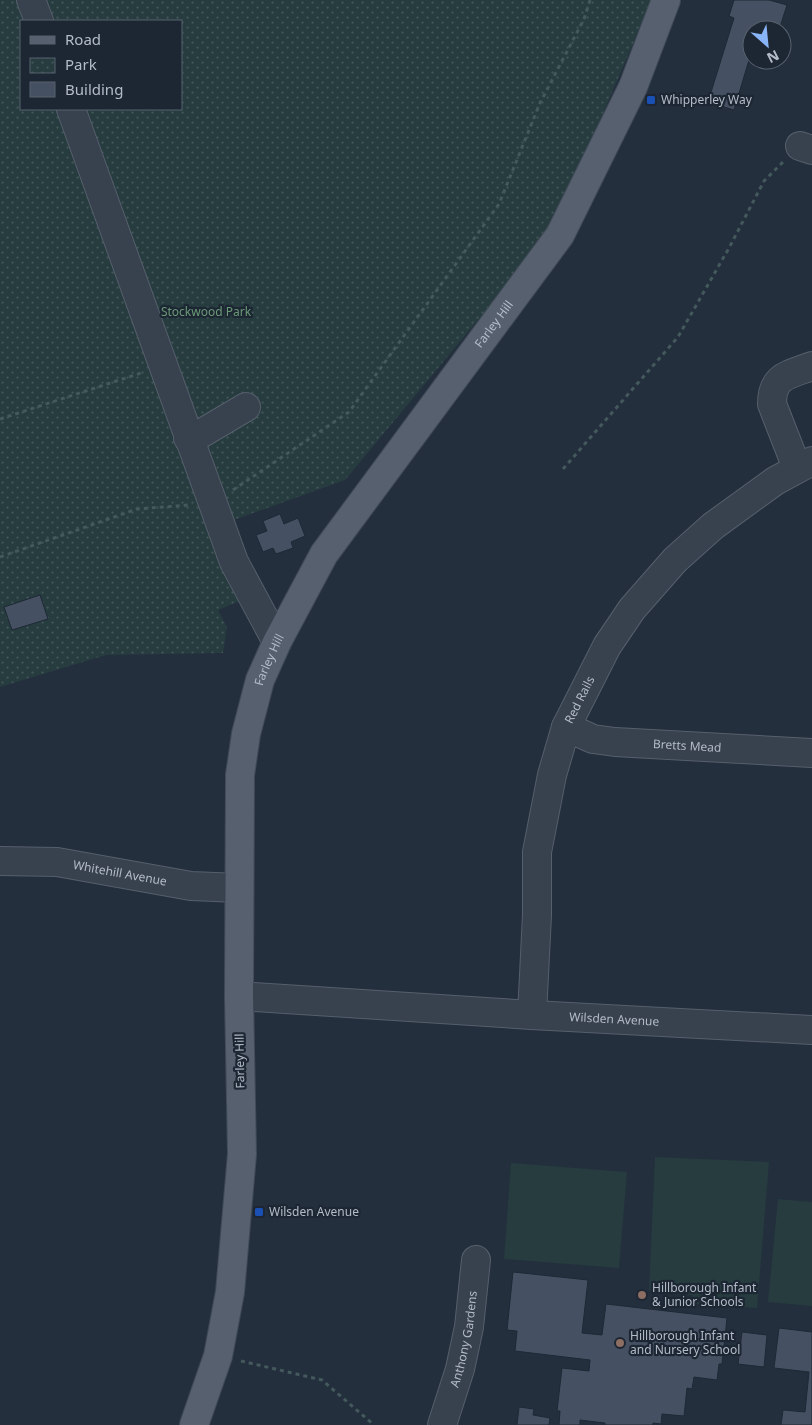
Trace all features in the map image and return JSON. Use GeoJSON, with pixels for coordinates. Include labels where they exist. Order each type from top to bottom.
{"type":"FeatureCollection","features":[{"type":"Feature","properties":{"kind":"main road","name":"Farley Hill"},"geometry":{"type":"LineString","coordinates":[[194,1425],[218,1356],[230,1292],[242,1154],[238,996],[240,775],[246,734],[260,680],[277,642],[324,554],[560,236],[633,87],[666,0]]}},
{"type":"Feature","properties":{"kind":"street"},"geometry":{"type":"LineString","coordinates":[[31,0],[39,20]]}},
{"type":"Feature","properties":{"kind":"street"},"geometry":{"type":"LineString","coordinates":[[71,110],[234,562],[277,642]]}},
{"type":"Feature","properties":{"kind":"street","name":"Red Rails"},"geometry":{"type":"LineString","coordinates":[[532,1014],[537,915],[537,852],[552,776],[566,727],[607,646],[632,609],[675,560],[713,526],[775,480],[805,464],[772,404],[772,393],[776,383],[785,376],[812,366]]}},
{"type":"Feature","properties":{"kind":"street"},"geometry":{"type":"LineString","coordinates":[[188,438],[202,433],[246,408]]}},
{"type":"Feature","properties":{"kind":"street","name":"Bretts Mead"},"geometry":{"type":"LineString","coordinates":[[566,727],[593,739],[615,742],[812,753]]}},
{"type":"Feature","properties":{"kind":"street","name":"Whitehill Avenue"},"geometry":{"type":"LineString","coordinates":[[0,861],[57,862],[191,886],[239,888]]}},
{"type":"Feature","properties":{"kind":"street","name":"Wilsden Avenue"},"geometry":{"type":"LineString","coordinates":[[238,996],[812,1030]]}},
{"type":"Feature","properties":{"kind":"street","name":"Anthony Gardens"},"geometry":{"type":"LineString","coordinates":[[443,1422],[460,1369],[469,1327],[476,1260]]}},
{"type":"Feature","properties":{"kind":"path"},"geometry":{"type":"LineString","coordinates":[[0,557],[137,508],[212,504],[349,412],[499,204],[540,103],[584,18],[590,0]]}},
{"type":"Feature","properties":{"kind":"path"},"geometry":{"type":"LineString","coordinates":[[564,469],[678,337],[729,248],[764,181],[806,148]]}},
{"type":"Feature","properties":{"kind":"path"},"geometry":{"type":"LineString","coordinates":[[0,419],[163,366]]}},
{"type":"Feature","properties":{"kind":"path"},"geometry":{"type":"LineString","coordinates":[[218,1356],[322,1380],[374,1425]]}},
{"type":"Feature","properties":{"kind":"green space","name":"Stockwood Park"},"geometry":{"type":"Polygon","coordinates":[[[0,0],[652,0],[552,231],[345,480],[234,520],[262,592],[218,610],[227,627],[223,653],[106,655],[0,687],[0,0]]]}},
{"type":"Feature","properties":{"kind":"green space"},"geometry":{"type":"Polygon","coordinates":[[[655,1157],[769,1162],[757,1308],[693,1304],[692,1295],[649,1290],[655,1157]]]}},
{"type":"Feature","properties":{"kind":"green space"},"geometry":{"type":"Polygon","coordinates":[[[511,1163],[627,1172],[619,1268],[504,1259],[511,1163]]]}},
{"type":"Feature","properties":{"kind":"green space"},"geometry":{"type":"Polygon","coordinates":[[[778,1199],[812,1202],[812,1306],[768,1302],[778,1199]]]}},
{"type":"Feature","properties":{"kind":"building"},"geometry":{"type":"Polygon","coordinates":[[[734,0],[769,0],[787,5],[782,20],[742,20],[742,70],[746,70],[734,110],[708,102],[734,18],[729,16],[734,0]]]}},
{"type":"Feature","properties":{"kind":"building"},"geometry":{"type":"Polygon","coordinates":[[[280,514],[284,524],[298,518],[305,536],[291,542],[293,548],[276,554],[273,548],[263,552],[256,535],[267,531],[263,521],[280,514]]]}},
{"type":"Feature","properties":{"kind":"building"},"geometry":{"type":"Polygon","coordinates":[[[40,595],[48,619],[12,630],[4,607],[40,595]]]}},
{"type":"Feature","properties":{"kind":"building","name":"Hillborough Infant and Nursery School"},"geometry":{"type":"Polygon","coordinates":[[[513,1272],[588,1280],[582,1333],[602,1335],[606,1304],[727,1318],[722,1364],[719,1364],[717,1380],[694,1377],[692,1389],[687,1388],[684,1416],[662,1414],[661,1424],[605,1425],[605,1423],[580,1420],[580,1425],[559,1425],[560,1411],[557,1411],[562,1368],[589,1371],[590,1360],[515,1351],[517,1331],[507,1330],[513,1272]]]}},
{"type":"Feature","properties":{"kind":"building"},"geometry":{"type":"Polygon","coordinates":[[[779,1328],[812,1332],[812,1425],[781,1425],[783,1410],[805,1412],[809,1372],[774,1368],[779,1328]]]}},
{"type":"Feature","properties":{"kind":"building"},"geometry":{"type":"Polygon","coordinates":[[[742,1332],[767,1335],[764,1367],[738,1364],[742,1332]]]}},
{"type":"Feature","properties":{"kind":"building"},"geometry":{"type":"Polygon","coordinates":[[[519,1407],[534,1409],[533,1415],[550,1418],[549,1425],[517,1425],[519,1407]]]}},
{"type":"Feature","properties":{"kind":"place","name":"Whipperley Way"},"geometry":{"type":"Point","coordinates":[651,100]}},
{"type":"Feature","properties":{"kind":"place","name":"Wilsden Avenue"},"geometry":{"type":"Point","coordinates":[259,1212]}},
{"type":"Feature","properties":{"kind":"place","name":"Hillborough Infant & Junior Schools"},"geometry":{"type":"Point","coordinates":[642,1295]}},
{"type":"Feature","properties":{"kind":"place","name":"Hillborough Infant and Nursery School"},"geometry":{"type":"Point","coordinates":[620,1343]}}]}
